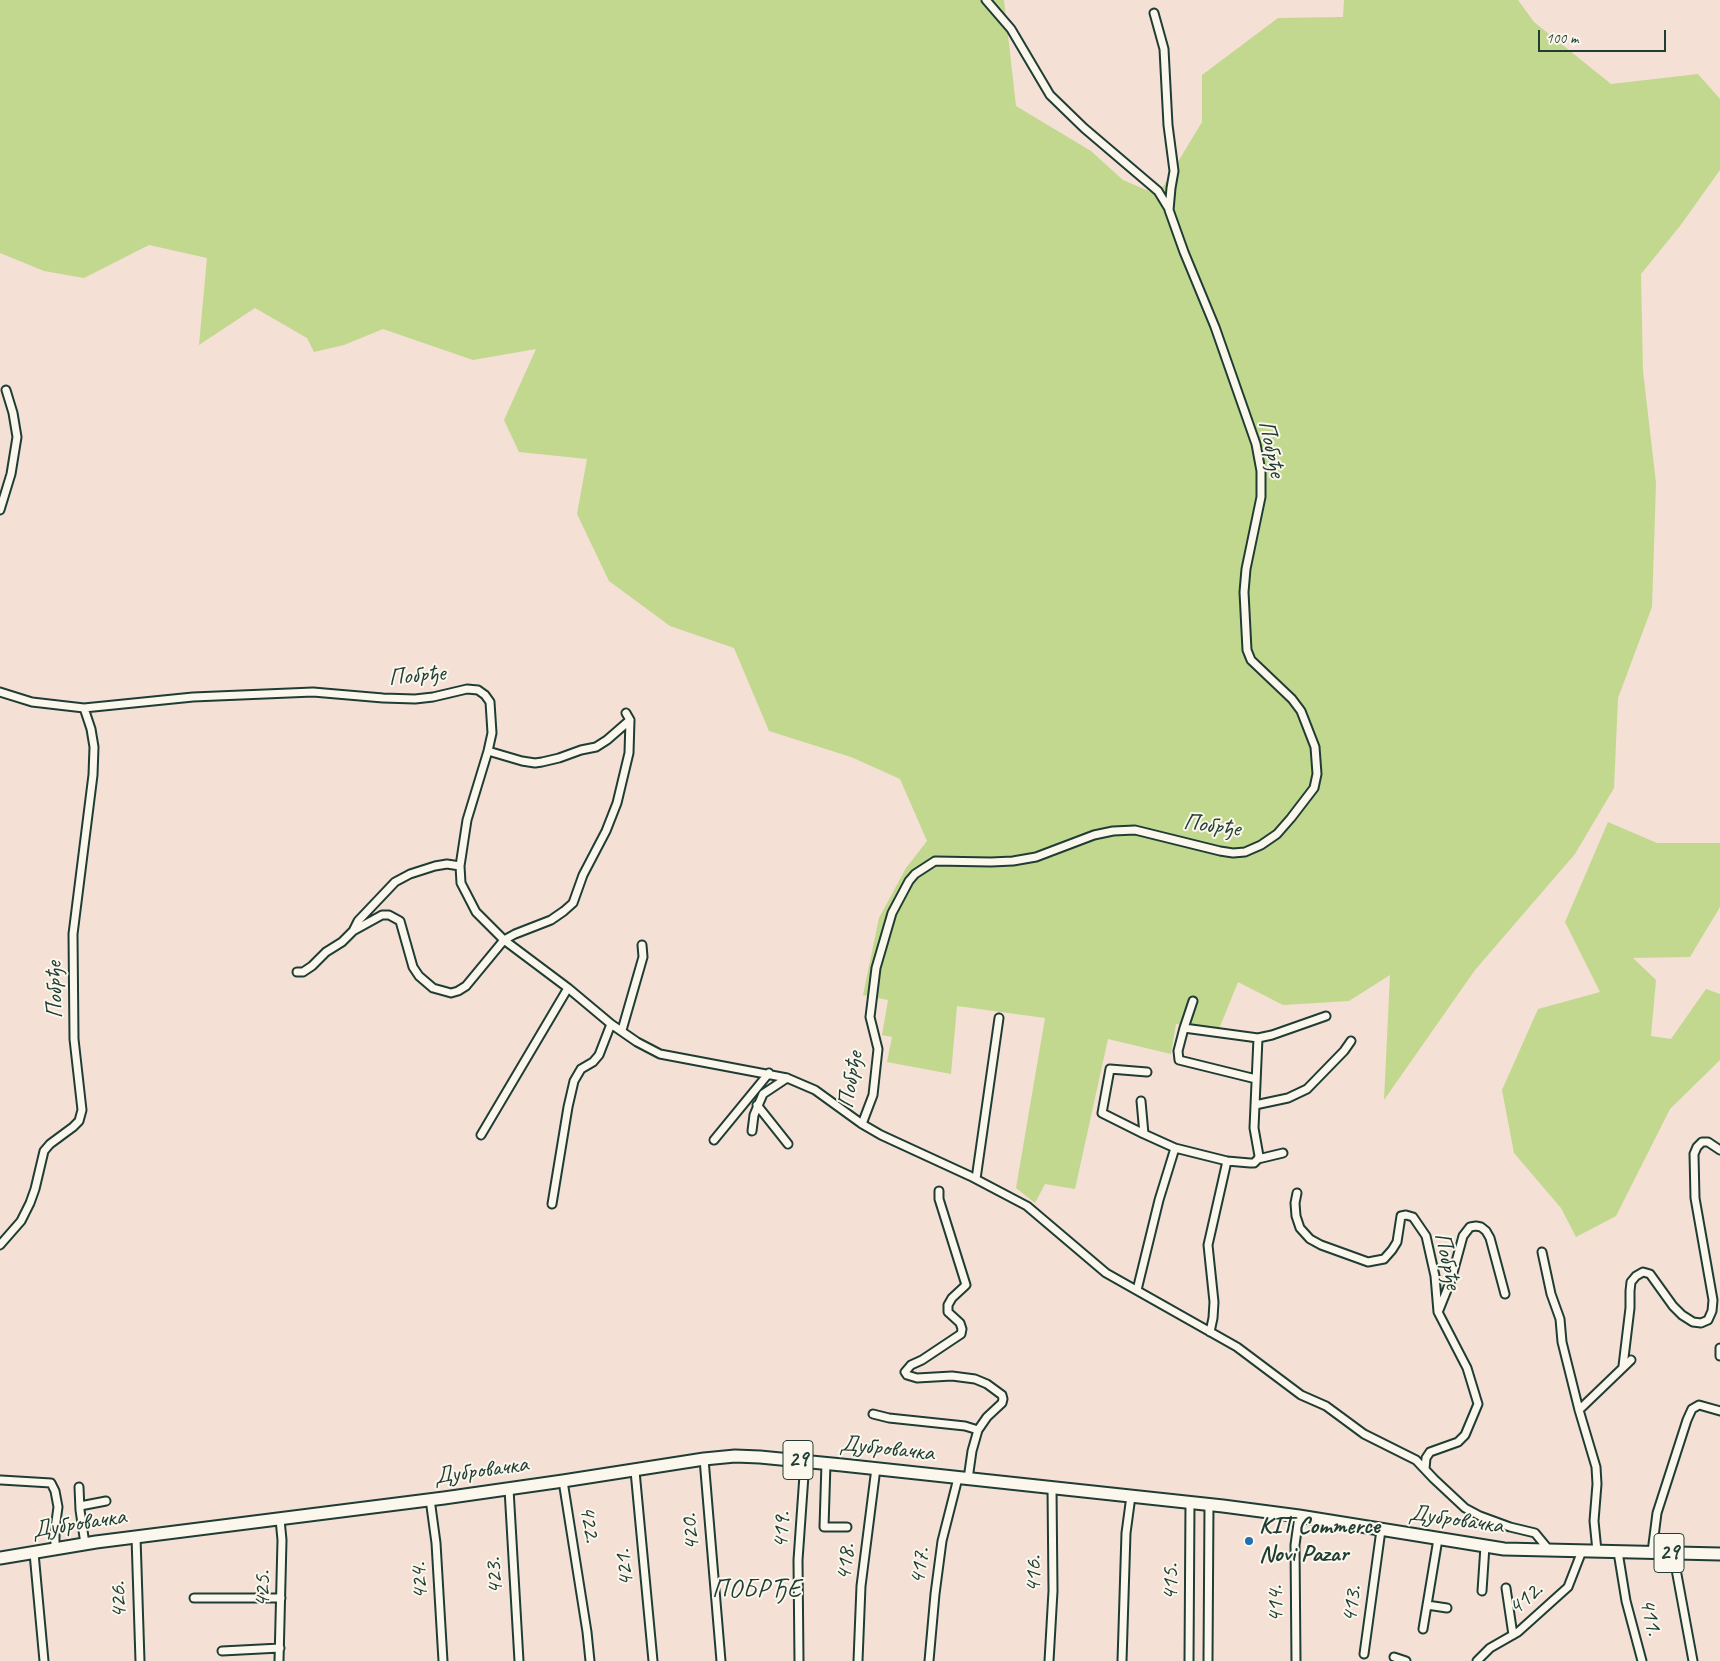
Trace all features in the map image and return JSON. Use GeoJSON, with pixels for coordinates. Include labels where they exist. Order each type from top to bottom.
{"type":"FeatureCollection","features":[{"type":"Feature","properties":{"kind":"main road","name":"Дубровачка"},"geometry":{"type":"LineString","coordinates":[[0,1558],[85,1544],[563,1482],[704,1459],[735,1456],[876,1468],[1209,1504],[1299,1516],[1485,1546],[1550,1551],[1597,1551]]}},
{"type":"Feature","properties":{"kind":"main road","name":"29"},"geometry":{"type":"LineString","coordinates":[[1597,1551],[1720,1554]]}},
{"type":"Feature","properties":{"kind":"street"},"geometry":{"type":"LineString","coordinates":[[986,0],[1011,29],[1050,95],[1084,128],[1158,191],[1169,210]]}},
{"type":"Feature","properties":{"kind":"street"},"geometry":{"type":"LineString","coordinates":[[1154,13],[1164,49],[1168,125],[1174,171],[1169,210]]}},
{"type":"Feature","properties":{"kind":"street","name":"Побрђе"},"geometry":{"type":"LineString","coordinates":[[862,1124],[873,1095],[878,1050],[870,1017],[876,968],[892,913],[908,880],[915,874],[935,861],[1013,861],[1070,845],[1094,834],[1113,831],[1134,830],[1220,851],[1245,852],[1261,845],[1277,834],[1292,818],[1314,788],[1317,774],[1315,747],[1300,711],[1292,699],[1251,660],[1247,650],[1244,592],[1246,568],[1261,497],[1261,472],[1256,444],[1215,327],[1169,210]]}},
{"type":"Feature","properties":{"kind":"street"},"geometry":{"type":"LineString","coordinates":[[0,510],[11,474],[17,437],[13,413],[6,390]]}},
{"type":"Feature","properties":{"kind":"street","name":"Побрђе"},"geometry":{"type":"LineString","coordinates":[[0,692],[32,702],[84,708],[193,697],[313,692],[415,699],[467,689],[478,690],[485,694],[490,702],[492,722],[488,751],[466,820],[460,866],[460,883],[476,912],[504,940],[568,988],[611,1024],[660,1054],[769,1073],[816,1090],[862,1124],[881,1135],[976,1179],[1027,1206],[1106,1272],[1237,1347],[1301,1395],[1326,1406],[1364,1434],[1416,1460],[1466,1508],[1480,1516],[1534,1534],[1550,1551]]}},
{"type":"Feature","properties":{"kind":"street","name":"Побрђе"},"geometry":{"type":"LineString","coordinates":[[0,1245],[20,1221],[30,1203],[44,1151],[50,1144],[73,1127],[79,1120],[82,1110],[74,1040],[73,934],[93,775],[94,747],[91,729],[84,708]]}},
{"type":"Feature","properties":{"kind":"street"},"geometry":{"type":"LineString","coordinates":[[297,972],[303,972],[312,966],[326,952],[342,942],[353,931],[382,915],[389,915],[400,921],[414,967],[419,976],[433,988],[451,993],[466,986],[504,940],[551,920],[573,903],[583,875],[606,831],[617,803],[629,753],[630,720],[626,713]]}},
{"type":"Feature","properties":{"kind":"street"},"geometry":{"type":"LineString","coordinates":[[488,751],[522,762],[542,762],[596,747],[630,720]]}},
{"type":"Feature","properties":{"kind":"street"},"geometry":{"type":"LineString","coordinates":[[353,931],[358,921],[395,882],[410,874],[435,866],[447,864],[460,866]]}},
{"type":"Feature","properties":{"kind":"street"},"geometry":{"type":"LineString","coordinates":[[622,1030],[643,957],[642,945]]}},
{"type":"Feature","properties":{"kind":"street"},"geometry":{"type":"LineString","coordinates":[[481,1135],[568,988]]}},
{"type":"Feature","properties":{"kind":"street"},"geometry":{"type":"LineString","coordinates":[[1193,1001],[1178,1052],[1179,1060],[1256,1079]]}},
{"type":"Feature","properties":{"kind":"street"},"geometry":{"type":"LineString","coordinates":[[1184,1028],[1258,1038],[1326,1016]]}},
{"type":"Feature","properties":{"kind":"street"},"geometry":{"type":"LineString","coordinates":[[976,1179],[999,1018]]}},
{"type":"Feature","properties":{"kind":"street"},"geometry":{"type":"LineString","coordinates":[[552,1204],[574,1081],[581,1069],[593,1062],[599,1055],[611,1024]]}},
{"type":"Feature","properties":{"kind":"street"},"geometry":{"type":"LineString","coordinates":[[1258,1038],[1254,1128],[1258,1159]]}},
{"type":"Feature","properties":{"kind":"street"},"geometry":{"type":"LineString","coordinates":[[1255,1105],[1288,1098],[1307,1089],[1344,1051],[1351,1041]]}},
{"type":"Feature","properties":{"kind":"street"},"geometry":{"type":"LineString","coordinates":[[1147,1072],[1110,1069],[1102,1113],[1175,1148],[1227,1161],[1250,1164],[1258,1159],[1283,1153]]}},
{"type":"Feature","properties":{"kind":"street"},"geometry":{"type":"LineString","coordinates":[[714,1140],[769,1073]]}},
{"type":"Feature","properties":{"kind":"street"},"geometry":{"type":"LineString","coordinates":[[752,1131],[754,1115],[763,1094],[787,1078]]}},
{"type":"Feature","properties":{"kind":"street"},"geometry":{"type":"LineString","coordinates":[[1141,1101],[1144,1134]]}},
{"type":"Feature","properties":{"kind":"street"},"geometry":{"type":"LineString","coordinates":[[757,1106],[788,1144]]}},
{"type":"Feature","properties":{"kind":"street"},"geometry":{"type":"LineString","coordinates":[[1623,1366],[1631,1282],[1643,1272],[1650,1274],[1673,1306],[1682,1315],[1693,1322],[1701,1323],[1708,1320],[1712,1311],[1713,1300],[1695,1198],[1694,1154],[1702,1142],[1708,1142],[1720,1150]]}},
{"type":"Feature","properties":{"kind":"street"},"geometry":{"type":"LineString","coordinates":[[1136,1290],[1159,1200],[1175,1148]]}},
{"type":"Feature","properties":{"kind":"street"},"geometry":{"type":"LineString","coordinates":[[1210,1332],[1214,1302],[1208,1245],[1227,1161]]}},
{"type":"Feature","properties":{"kind":"street"},"geometry":{"type":"LineString","coordinates":[[939,1191],[939,1199],[966,1285],[952,1298],[948,1305],[948,1312],[960,1323],[962,1329],[961,1334],[912,1365],[906,1372],[906,1375],[918,1378],[952,1376],[975,1379],[987,1384],[1002,1396],[1002,1403],[987,1417],[978,1430],[963,1478]]}},
{"type":"Feature","properties":{"kind":"street","name":"Побрђе"},"geometry":{"type":"LineString","coordinates":[[1297,1193],[1294,1203],[1300,1228],[1310,1239],[1321,1245],[1368,1262],[1384,1259],[1396,1242],[1401,1216],[1406,1214],[1413,1217],[1426,1236],[1435,1276],[1438,1312],[1467,1368],[1478,1404],[1465,1434],[1458,1442],[1430,1452],[1426,1458],[1425,1469]]}},
{"type":"Feature","properties":{"kind":"street"},"geometry":{"type":"LineString","coordinates":[[1438,1312],[1451,1280],[1463,1236],[1470,1227],[1481,1227],[1490,1238],[1505,1294]]}},
{"type":"Feature","properties":{"kind":"street"},"geometry":{"type":"LineString","coordinates":[[1542,1252],[1551,1294],[1560,1318],[1562,1342],[1597,1474],[1594,1521],[1597,1551]]}},
{"type":"Feature","properties":{"kind":"street"},"geometry":{"type":"LineString","coordinates":[[1720,1348],[1720,1356]]}},
{"type":"Feature","properties":{"kind":"street"},"geometry":{"type":"LineString","coordinates":[[1579,1410],[1631,1360]]}},
{"type":"Feature","properties":{"kind":"street"},"geometry":{"type":"LineString","coordinates":[[1652,1552],[1657,1513],[1692,1408],[1699,1405],[1720,1411]]}},
{"type":"Feature","properties":{"kind":"street","name":"Дубровачка"},"geometry":{"type":"LineString","coordinates":[[873,1414],[890,1418],[965,1426],[978,1430]]}},
{"type":"Feature","properties":{"kind":"street","name":"420."},"geometry":{"type":"LineString","coordinates":[[704,1459],[721,1661]]}},
{"type":"Feature","properties":{"kind":"street","name":"419."},"geometry":{"type":"LineString","coordinates":[[799,1661],[798,1560],[805,1461]]}},
{"type":"Feature","properties":{"kind":"street"},"geometry":{"type":"LineString","coordinates":[[826,1463],[824,1527],[847,1527]]}},
{"type":"Feature","properties":{"kind":"street","name":"418."},"geometry":{"type":"LineString","coordinates":[[858,1661],[861,1586],[876,1468]]}},
{"type":"Feature","properties":{"kind":"street","name":"421."},"geometry":{"type":"LineString","coordinates":[[634,1471],[653,1661]]}},
{"type":"Feature","properties":{"kind":"street","name":"417."},"geometry":{"type":"LineString","coordinates":[[929,1661],[942,1541],[963,1478]]}},
{"type":"Feature","properties":{"kind":"street"},"geometry":{"type":"LineString","coordinates":[[1,1480],[51,1483],[55,1491],[58,1507],[54,1549]]}},
{"type":"Feature","properties":{"kind":"street","name":"422."},"geometry":{"type":"LineString","coordinates":[[563,1482],[590,1661]]}},
{"type":"Feature","properties":{"kind":"street"},"geometry":{"type":"LineString","coordinates":[[79,1487],[85,1544]]}},
{"type":"Feature","properties":{"kind":"street","name":"416."},"geometry":{"type":"LineString","coordinates":[[1049,1661],[1053,1591],[1052,1488]]}},
{"type":"Feature","properties":{"kind":"street","name":"423."},"geometry":{"type":"LineString","coordinates":[[508,1489],[519,1661]]}},
{"type":"Feature","properties":{"kind":"street"},"geometry":{"type":"LineString","coordinates":[[1122,1661],[1126,1532],[1131,1496]]}},
{"type":"Feature","properties":{"kind":"street","name":"424."},"geometry":{"type":"LineString","coordinates":[[430,1499],[436,1543],[443,1661]]}},
{"type":"Feature","properties":{"kind":"street"},"geometry":{"type":"LineString","coordinates":[[80,1506],[106,1501]]}},
{"type":"Feature","properties":{"kind":"street","name":"415."},"geometry":{"type":"LineString","coordinates":[[1189,1661],[1190,1502]]}},
{"type":"Feature","properties":{"kind":"street","name":"415."},"geometry":{"type":"LineString","coordinates":[[1208,1661],[1209,1504]]}},
{"type":"Feature","properties":{"kind":"street","name":"414."},"geometry":{"type":"LineString","coordinates":[[1296,1661],[1295,1545],[1299,1516]]}},
{"type":"Feature","properties":{"kind":"street","name":"425."},"geometry":{"type":"LineString","coordinates":[[279,1661],[282,1540],[280,1519]]}},
{"type":"Feature","properties":{"kind":"street","name":"413."},"geometry":{"type":"LineString","coordinates":[[1364,1654],[1380,1530]]}},
{"type":"Feature","properties":{"kind":"street","name":"426."},"geometry":{"type":"LineString","coordinates":[[136,1537],[140,1661]]}},
{"type":"Feature","properties":{"kind":"street"},"geometry":{"type":"LineString","coordinates":[[1423,1629],[1438,1539]]}},
{"type":"Feature","properties":{"kind":"street"},"geometry":{"type":"LineString","coordinates":[[1482,1591],[1485,1546]]}},
{"type":"Feature","properties":{"kind":"street","name":"412."},"geometry":{"type":"LineString","coordinates":[[1477,1661],[1490,1648],[1513,1635],[1568,1587],[1582,1551]]}},
{"type":"Feature","properties":{"kind":"street","name":"411."},"geometry":{"type":"LineString","coordinates":[[1618,1552],[1626,1601],[1642,1661]]}},
{"type":"Feature","properties":{"kind":"street"},"geometry":{"type":"LineString","coordinates":[[34,1553],[44,1661]]}},
{"type":"Feature","properties":{"kind":"street"},"geometry":{"type":"LineString","coordinates":[[1673,1553],[1693,1661]]}},
{"type":"Feature","properties":{"kind":"street"},"geometry":{"type":"LineString","coordinates":[[1506,1588],[1513,1635]]}},
{"type":"Feature","properties":{"kind":"street"},"geometry":{"type":"LineString","coordinates":[[194,1598],[281,1598]]}},
{"type":"Feature","properties":{"kind":"street"},"geometry":{"type":"LineString","coordinates":[[1427,1605],[1447,1608]]}},
{"type":"Feature","properties":{"kind":"street"},"geometry":{"type":"LineString","coordinates":[[222,1651],[280,1648]]}},
{"type":"Feature","properties":{"kind":"street"},"geometry":{"type":"LineString","coordinates":[[1394,1657],[1406,1661]]}},
{"type":"Feature","properties":{"kind":"green space"},"geometry":{"type":"Polygon","coordinates":[[[0,0],[1004,0],[1016,106],[1091,151],[1123,180],[1158,195],[1202,122],[1202,75],[1278,18],[1343,17],[1344,0],[1518,0],[1534,22],[1611,84],[1698,74],[1720,99],[1720,170],[1680,226],[1641,274],[1643,371],[1656,483],[1652,607],[1618,698],[1614,788],[1575,854],[1475,970],[1384,1100],[1390,975],[1349,1001],[1283,1005],[1238,982],[1219,1029],[1176,1024],[1171,1054],[1108,1039],[1075,1189],[1045,1184],[1035,1203],[1016,1188],[1045,1018],[957,1006],[951,1074],[887,1062],[892,1037],[882,1035],[888,1000],[863,995],[879,918],[906,868],[927,841],[900,779],[851,757],[769,731],[734,648],[670,626],[609,581],[577,514],[587,459],[519,452],[504,420],[536,349],[473,360],[383,329],[344,345],[314,352],[307,338],[255,308],[199,345],[207,258],[149,245],[84,278],[44,271],[0,253],[0,0]]]}},
{"type":"Feature","properties":{"kind":"green space"},"geometry":{"type":"Polygon","coordinates":[[[1608,822],[1657,843],[1720,843],[1720,907],[1690,957],[1633,958],[1656,980],[1651,1036],[1671,1039],[1706,989],[1720,994],[1720,1060],[1670,1109],[1616,1216],[1576,1237],[1561,1208],[1514,1153],[1502,1090],[1538,1009],[1600,992],[1565,922],[1608,822]]]}},
{"type":"Feature","properties":{"kind":"place","name":"KIT Commerce Novi Pazar"},"geometry":{"type":"Point","coordinates":[1249,1541]}},
{"type":"Feature","properties":{"kind":"district","name":"ПОБРЂЕ"},"geometry":{"type":"Point","coordinates":[757,1590]}}]}
